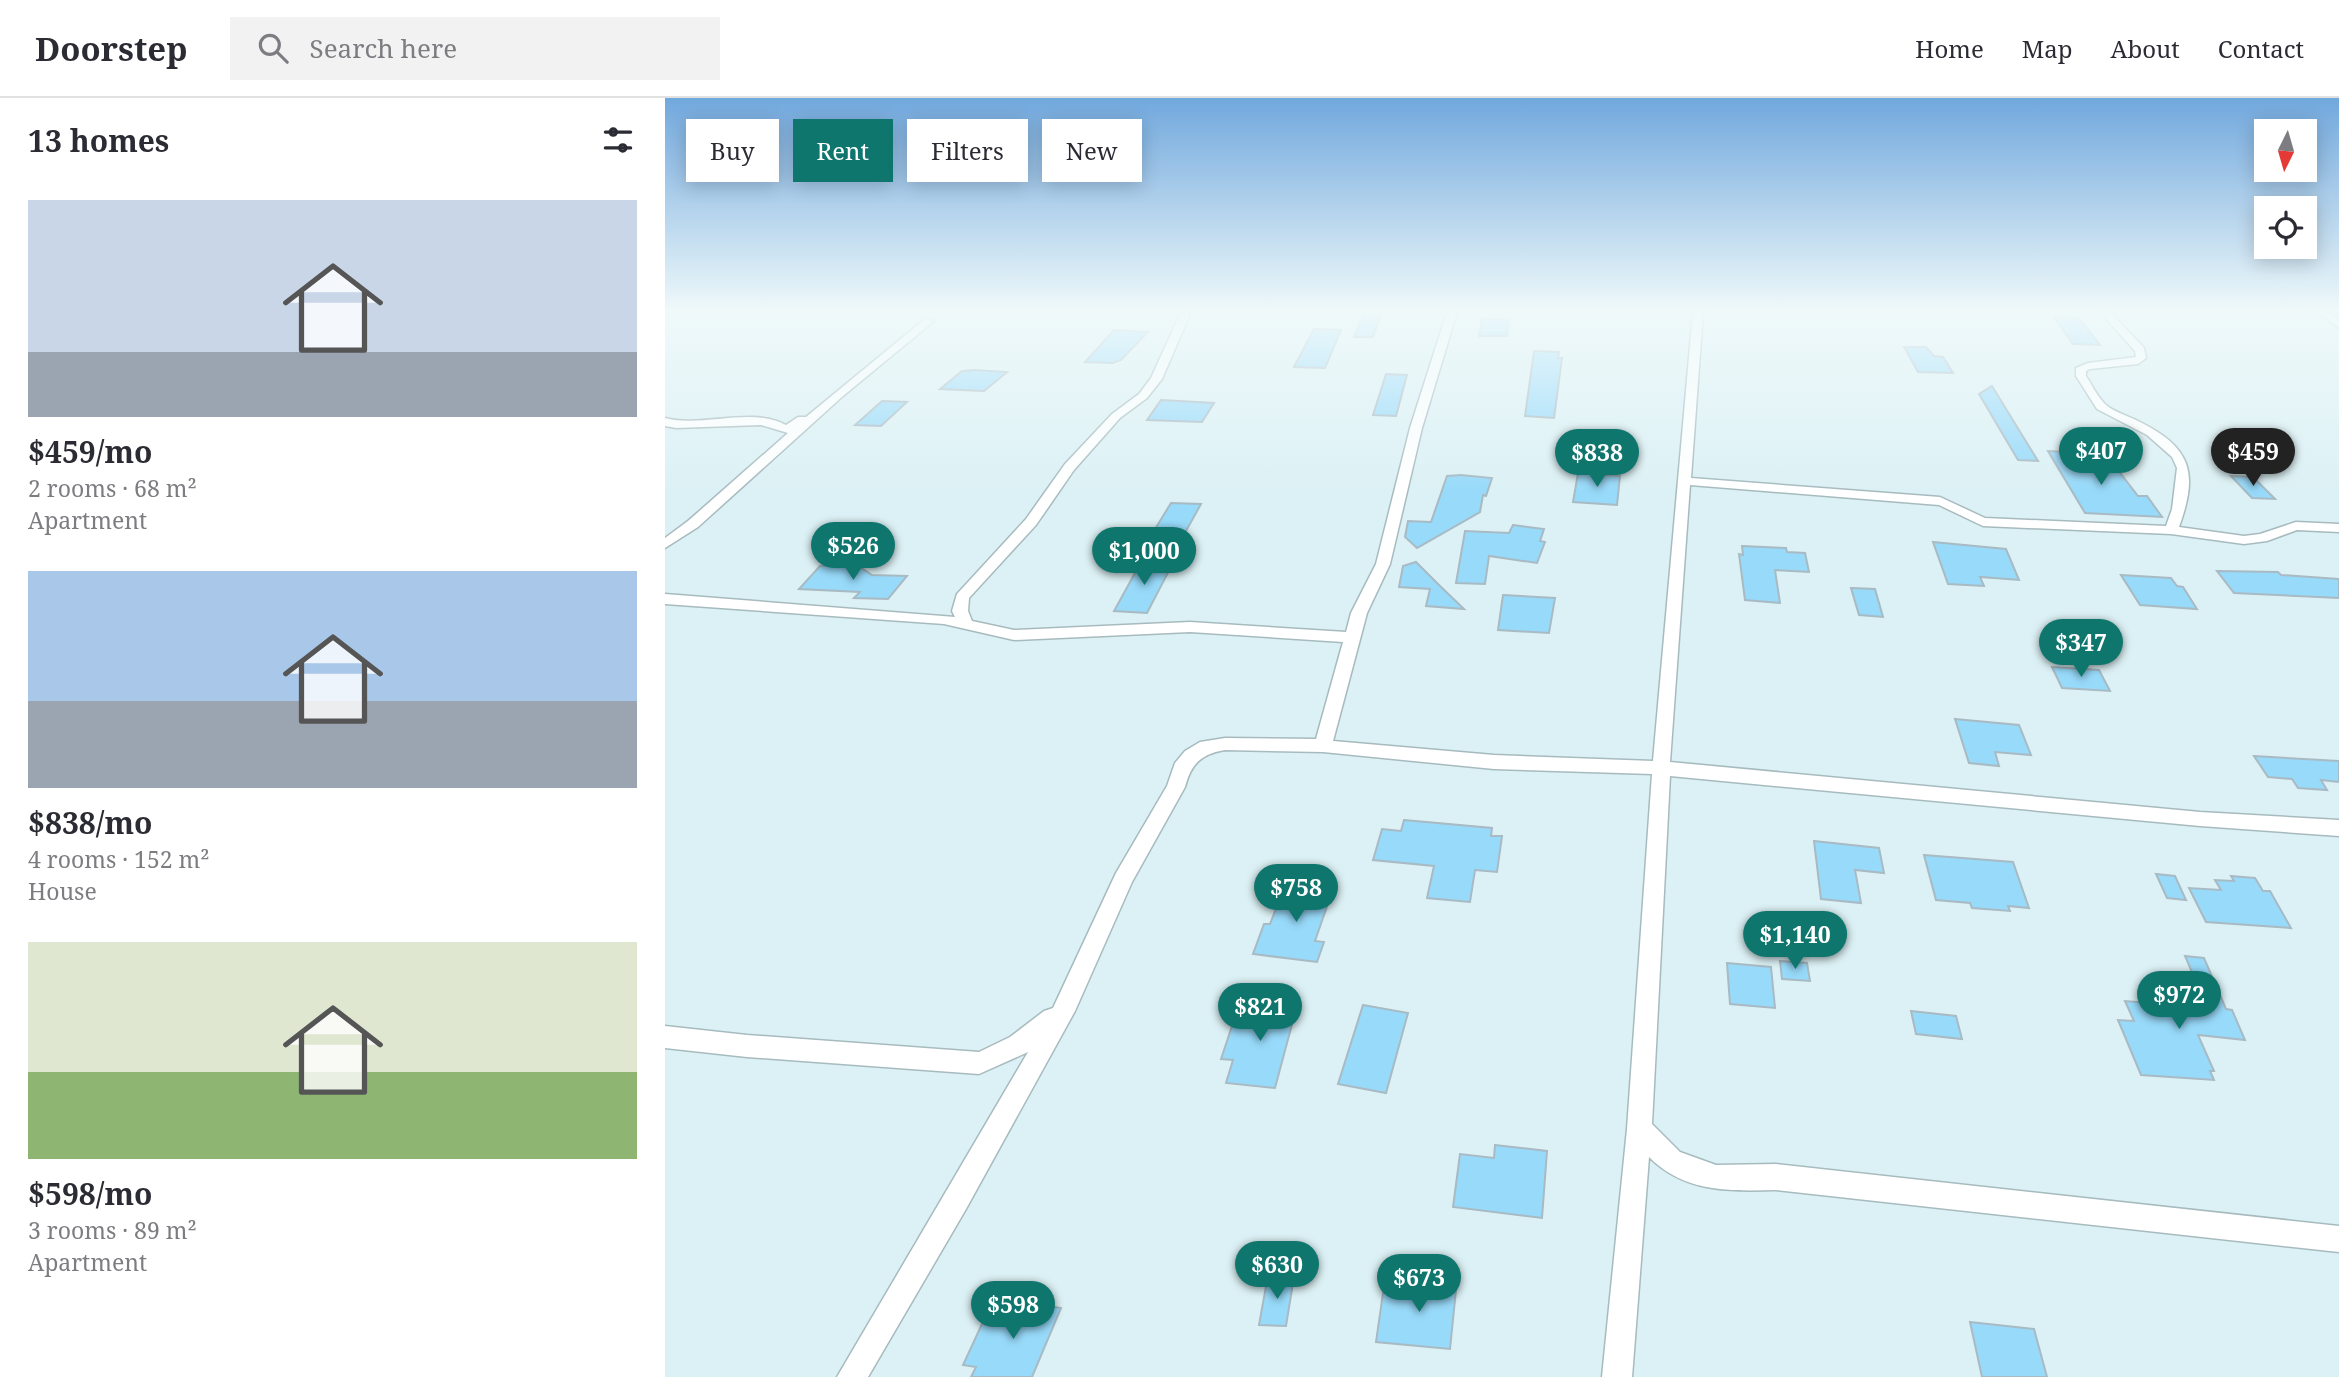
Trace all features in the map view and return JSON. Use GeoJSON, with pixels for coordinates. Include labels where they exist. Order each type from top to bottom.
{"type":"FeatureCollection","features":[{"type":"Feature","properties":{"kind":"street"},"geometry":{"type":"LineString","coordinates":[[665,544],[693,524],[867,372]]}},
{"type":"Feature","properties":{"kind":"street"},"geometry":{"type":"LineString","coordinates":[[967,625],[960,611],[961,597],[1031,522],[1069,467],[1116,416],[1143,396],[1159,372]]}},
{"type":"Feature","properties":{"kind":"street"},"geometry":{"type":"LineString","coordinates":[[1323,746],[1359,613],[1383,564],[1416,428],[1433,372]]}},
{"type":"Feature","properties":{"kind":"street"},"geometry":{"type":"LineString","coordinates":[[1616,1377],[1639,1129],[1661,768],[1694,372]]}},
{"type":"Feature","properties":{"kind":"street"},"geometry":{"type":"LineString","coordinates":[[2080,372],[2101,407],[2151,432],[2178,456],[2183,468],[2179,509],[2171,530]]}},
{"type":"Feature","properties":{"kind":"street"},"geometry":{"type":"LineString","coordinates":[[665,422],[681,425],[714,422],[757,423],[782,426],[786,430],[839,394]]}},
{"type":"Feature","properties":{"kind":"street"},"geometry":{"type":"LineString","coordinates":[[1686,481],[1940,500],[1953,504],[1968,518],[1983,522],[2171,530],[2244,540],[2262,538],[2296,526],[2339,527]]}},
{"type":"Feature","properties":{"kind":"street"},"geometry":{"type":"LineString","coordinates":[[665,599],[944,619],[1014,635],[1190,627],[1351,638]]}},
{"type":"Feature","properties":{"kind":"street"},"geometry":{"type":"LineString","coordinates":[[852,1377],[1067,1004],[1123,879],[1175,787],[1181,768],[1191,756],[1206,747],[1225,744],[1323,746],[1494,762],[1661,768],[2200,819],[2339,828]]}},
{"type":"Feature","properties":{"kind":"street"},"geometry":{"type":"LineString","coordinates":[[665,1037],[747,1046],[979,1063],[1007,1053],[1030,1039],[1067,1004]]}},
{"type":"Feature","properties":{"kind":"street"},"geometry":{"type":"LineString","coordinates":[[1639,1129],[1671,1162],[1716,1178],[1776,1177],[2339,1240]]}},
{"type":"Feature","properties":{"kind":"building"},"geometry":{"type":"Polygon","coordinates":[[[961,372],[1007,372],[984,391],[940,389],[961,372]]]}},
{"type":"Feature","properties":{"kind":"building"},"geometry":{"type":"Polygon","coordinates":[[[1531,372],[1560,372],[1554,418],[1525,416],[1531,372]]]}},
{"type":"Feature","properties":{"kind":"building"},"geometry":{"type":"Polygon","coordinates":[[[1386,374],[1407,375],[1396,416],[1373,415],[1386,374]]]}},
{"type":"Feature","properties":{"kind":"building"},"geometry":{"type":"Polygon","coordinates":[[[1992,386],[2038,461],[2018,460],[1979,394],[1992,386]]]}},
{"type":"Feature","properties":{"kind":"building"},"geometry":{"type":"Polygon","coordinates":[[[1161,400],[1214,403],[1202,422],[1147,420],[1161,400]]]}},
{"type":"Feature","properties":{"kind":"building"},"geometry":{"type":"Polygon","coordinates":[[[882,401],[907,402],[881,426],[855,425],[882,401]]]}},
{"type":"Feature","properties":{"kind":"building"},"geometry":{"type":"Polygon","coordinates":[[[2048,451],[2085,453],[2093,464],[2114,465],[2138,496],[2147,496],[2162,517],[2085,513],[2048,451]]]}},
{"type":"Feature","properties":{"kind":"building"},"geometry":{"type":"Polygon","coordinates":[[[1578,473],[1620,476],[1617,505],[1573,502],[1578,473]]]}},
{"type":"Feature","properties":{"kind":"building"},"geometry":{"type":"Polygon","coordinates":[[[1447,476],[1492,478],[1486,496],[1483,495],[1480,512],[1417,548],[1405,537],[1408,521],[1431,522],[1447,476]]]}},
{"type":"Feature","properties":{"kind":"building"},"geometry":{"type":"Polygon","coordinates":[[[2231,476],[2253,477],[2275,499],[2252,498],[2231,476]]]}},
{"type":"Feature","properties":{"kind":"building"},"geometry":{"type":"Polygon","coordinates":[[[1171,503],[1201,504],[1186,531],[1155,529],[1171,503]]]}},
{"type":"Feature","properties":{"kind":"building"},"geometry":{"type":"Polygon","coordinates":[[[1513,525],[1544,529],[1540,541],[1545,542],[1537,563],[1489,556],[1485,584],[1456,583],[1465,531],[1509,533],[1513,525]]]}},
{"type":"Feature","properties":{"kind":"building"},"geometry":{"type":"Polygon","coordinates":[[[1933,542],[2006,549],[2019,580],[1980,577],[1984,586],[1948,584],[1933,542]]]}},
{"type":"Feature","properties":{"kind":"building"},"geometry":{"type":"Polygon","coordinates":[[[1742,546],[1786,548],[1787,552],[1805,553],[1809,572],[1775,570],[1780,603],[1745,600],[1739,554],[1743,555],[1742,546]]]}},
{"type":"Feature","properties":{"kind":"building"},"geometry":{"type":"Polygon","coordinates":[[[1141,562],[1173,563],[1147,613],[1114,611],[1141,562]]]}},
{"type":"Feature","properties":{"kind":"building"},"geometry":{"type":"Polygon","coordinates":[[[1416,562],[1464,609],[1426,606],[1430,589],[1399,587],[1403,566],[1416,562]]]}},
{"type":"Feature","properties":{"kind":"building"},"geometry":{"type":"Polygon","coordinates":[[[857,565],[872,575],[907,576],[888,599],[854,598],[860,592],[799,589],[820,566],[857,565]]]}},
{"type":"Feature","properties":{"kind":"building"},"geometry":{"type":"Polygon","coordinates":[[[2217,571],[2278,572],[2281,575],[2339,579],[2339,598],[2234,593],[2217,571]]]}},
{"type":"Feature","properties":{"kind":"building"},"geometry":{"type":"Polygon","coordinates":[[[2121,575],[2171,578],[2177,586],[2183,587],[2197,609],[2140,605],[2121,575]]]}},
{"type":"Feature","properties":{"kind":"building"},"geometry":{"type":"Polygon","coordinates":[[[1851,588],[1875,589],[1883,617],[1859,615],[1851,588]]]}},
{"type":"Feature","properties":{"kind":"building"},"geometry":{"type":"Polygon","coordinates":[[[1503,595],[1555,598],[1549,633],[1498,630],[1503,595]]]}},
{"type":"Feature","properties":{"kind":"building"},"geometry":{"type":"Polygon","coordinates":[[[2052,667],[2099,670],[2110,691],[2062,688],[2052,667]]]}},
{"type":"Feature","properties":{"kind":"building"},"geometry":{"type":"Polygon","coordinates":[[[1955,719],[2019,725],[2031,755],[1995,752],[1999,766],[1969,763],[1955,719]]]}},
{"type":"Feature","properties":{"kind":"building"},"geometry":{"type":"Polygon","coordinates":[[[2254,756],[2339,761],[2339,782],[2321,780],[2327,790],[2298,788],[2292,779],[2268,777],[2254,756]]]}},
{"type":"Feature","properties":{"kind":"building"},"geometry":{"type":"Polygon","coordinates":[[[1404,820],[1492,828],[1491,836],[1502,836],[1497,872],[1475,870],[1470,902],[1427,898],[1434,866],[1373,860],[1382,829],[1401,831],[1404,820]]]}},
{"type":"Feature","properties":{"kind":"building"},"geometry":{"type":"Polygon","coordinates":[[[1814,841],[1879,848],[1884,873],[1855,870],[1861,903],[1821,899],[1814,841]]]}},
{"type":"Feature","properties":{"kind":"building"},"geometry":{"type":"Polygon","coordinates":[[[1924,855],[2013,862],[2029,908],[2008,906],[2010,911],[1972,908],[1970,903],[1936,900],[1924,855]]]}},
{"type":"Feature","properties":{"kind":"building"},"geometry":{"type":"Polygon","coordinates":[[[2156,874],[2175,876],[2186,900],[2167,898],[2156,874]]]}},
{"type":"Feature","properties":{"kind":"building"},"geometry":{"type":"Polygon","coordinates":[[[2231,876],[2255,878],[2263,891],[2270,891],[2291,928],[2206,922],[2189,888],[2221,890],[2215,880],[2234,881],[2231,876]]]}},
{"type":"Feature","properties":{"kind":"building"},"geometry":{"type":"Polygon","coordinates":[[[1286,883],[1333,889],[1315,941],[1324,942],[1317,962],[1253,954],[1264,924],[1270,924],[1286,883]]]}},
{"type":"Feature","properties":{"kind":"building"},"geometry":{"type":"Polygon","coordinates":[[[2185,956],[2204,958],[2226,1009],[2232,1010],[2245,1040],[2198,1035],[2214,1071],[2210,1071],[2214,1080],[2141,1075],[2118,1020],[2134,1021],[2125,1001],[2207,1007],[2185,956]]]}},
{"type":"Feature","properties":{"kind":"building"},"geometry":{"type":"Polygon","coordinates":[[[1780,961],[1807,963],[1810,981],[1782,979],[1780,961]]]}},
{"type":"Feature","properties":{"kind":"building"},"geometry":{"type":"Polygon","coordinates":[[[1727,963],[1771,967],[1775,1008],[1730,1004],[1727,963]]]}},
{"type":"Feature","properties":{"kind":"building"},"geometry":{"type":"Polygon","coordinates":[[[1251,998],[1298,1002],[1275,1088],[1226,1083],[1233,1060],[1221,1059],[1234,1020],[1244,1021],[1251,998]]]}},
{"type":"Feature","properties":{"kind":"building"},"geometry":{"type":"Polygon","coordinates":[[[1363,1005],[1408,1013],[1386,1093],[1338,1084],[1363,1005]]]}},
{"type":"Feature","properties":{"kind":"building"},"geometry":{"type":"Polygon","coordinates":[[[1911,1011],[1956,1016],[1962,1039],[1916,1034],[1911,1011]]]}},
{"type":"Feature","properties":{"kind":"building"},"geometry":{"type":"Polygon","coordinates":[[[1495,1145],[1547,1151],[1542,1218],[1453,1207],[1460,1154],[1494,1158],[1495,1145]]]}},
{"type":"Feature","properties":{"kind":"building"},"geometry":{"type":"Polygon","coordinates":[[[1268,1275],[1294,1277],[1286,1326],[1259,1325],[1268,1275]]]}},
{"type":"Feature","properties":{"kind":"building"},"geometry":{"type":"Polygon","coordinates":[[[1421,1276],[1457,1280],[1450,1349],[1376,1342],[1384,1286],[1419,1288],[1421,1276]]]}},
{"type":"Feature","properties":{"kind":"building"},"geometry":{"type":"Polygon","coordinates":[[[1004,1299],[1061,1308],[1032,1377],[971,1377],[976,1367],[963,1365],[982,1324],[992,1326],[1004,1299]]]}},
{"type":"Feature","properties":{"kind":"building"},"geometry":{"type":"Polygon","coordinates":[[[1970,1322],[2034,1329],[2047,1377],[1982,1377],[1970,1322]]]}}]}
